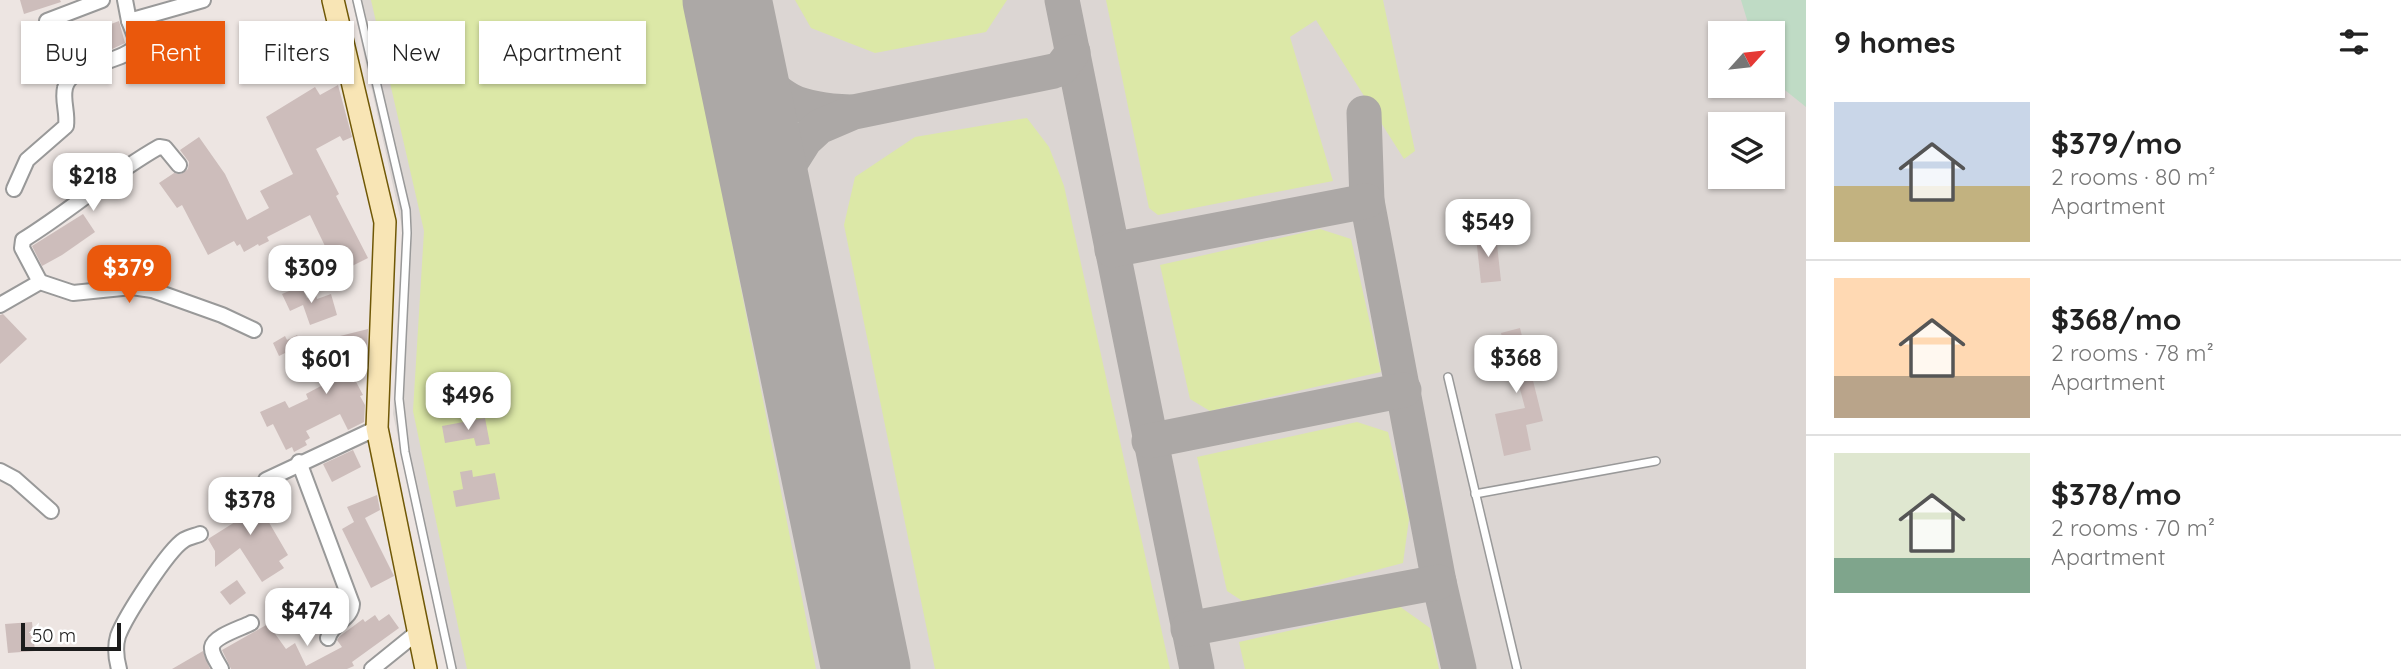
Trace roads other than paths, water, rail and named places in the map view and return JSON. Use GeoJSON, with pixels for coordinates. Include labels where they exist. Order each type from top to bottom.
{"type":"FeatureCollection","features":[{"type":"Feature","properties":{"kind":"main road"},"geometry":{"type":"LineString","coordinates":[[333,0],[384,222],[377,428],[426,669]]}},
{"type":"Feature","properties":{"kind":"street"},"geometry":{"type":"LineString","coordinates":[[47,21],[102,0]]}},
{"type":"Feature","properties":{"kind":"street"},"geometry":{"type":"LineString","coordinates":[[125,0],[129,21],[203,0]]}},
{"type":"Feature","properties":{"kind":"street"},"geometry":{"type":"LineString","coordinates":[[14,190],[27,160],[66,126],[64,90],[68,80],[78,72],[126,53]]}},
{"type":"Feature","properties":{"kind":"street"},"geometry":{"type":"LineString","coordinates":[[179,165],[165,148],[159,147],[125,167],[54,221],[23,240],[22,248],[40,282],[73,293],[132,287],[152,290],[222,315],[254,330]]}},
{"type":"Feature","properties":{"kind":"street"},"geometry":{"type":"LineString","coordinates":[[0,305],[40,282]]}},
{"type":"Feature","properties":{"kind":"street"},"geometry":{"type":"LineString","coordinates":[[266,480],[299,462],[377,428]]}},
{"type":"Feature","properties":{"kind":"street"},"geometry":{"type":"LineString","coordinates":[[299,462],[352,604],[349,615],[333,626],[328,638]]}},
{"type":"Feature","properties":{"kind":"street"},"geometry":{"type":"LineString","coordinates":[[0,471],[15,479],[51,511]]}},
{"type":"Feature","properties":{"kind":"street"},"geometry":{"type":"LineString","coordinates":[[119,669],[116,647],[121,629],[153,577],[175,548],[200,534]]}},
{"type":"Feature","properties":{"kind":"street"},"geometry":{"type":"LineString","coordinates":[[221,669],[212,646],[216,641],[251,623]]}},
{"type":"Feature","properties":{"kind":"street"},"geometry":{"type":"LineString","coordinates":[[372,669],[419,631]]}},
{"type":"Feature","properties":{"kind":"lane"},"geometry":{"type":"LineString","coordinates":[[357,0],[406,210],[399,416],[452,669]]}},
{"type":"Feature","properties":{"kind":"lane"},"geometry":{"type":"LineString","coordinates":[[1448,376],[1517,669]]}},
{"type":"Feature","properties":{"kind":"lane"},"geometry":{"type":"LineString","coordinates":[[1475,494],[1656,461]]}}]}
